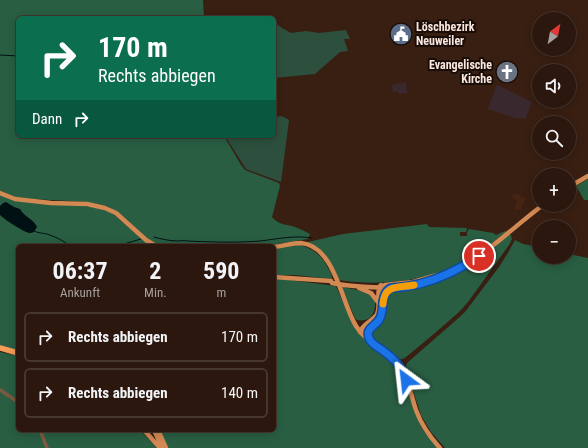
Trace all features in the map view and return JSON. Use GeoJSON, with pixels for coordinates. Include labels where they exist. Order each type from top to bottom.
{"type":"FeatureCollection","features":[{"type":"Feature","properties":{"kind":"highway"},"geometry":{"type":"LineString","coordinates":[[0,348],[16,352]]}},
{"type":"Feature","properties":{"kind":"main road"},"geometry":{"type":"LineString","coordinates":[[576,183],[588,176]]}},
{"type":"Feature","properties":{"kind":"main road"},"geometry":{"type":"LineString","coordinates":[[0,193],[15,198],[28,200],[51,203],[87,204],[106,208],[116,213],[146,240],[153,244]]}},
{"type":"Feature","properties":{"kind":"main road"},"geometry":{"type":"LineString","coordinates":[[276,277],[392,288],[411,286],[438,278],[456,270],[479,256],[534,212]]}},
{"type":"Feature","properties":{"kind":"main road"},"geometry":{"type":"LineString","coordinates":[[276,247],[303,244],[314,248],[322,254],[329,263],[353,321],[360,332],[391,357],[399,366],[405,375],[420,419],[440,448]]}},
{"type":"Feature","properties":{"kind":"main road"},"geometry":{"type":"LineString","coordinates":[[380,287],[429,278],[453,269],[479,256]]}},
{"type":"Feature","properties":{"kind":"main road"},"geometry":{"type":"LineString","coordinates":[[346,284],[371,293],[378,303]]}},
{"type":"Feature","properties":{"kind":"main road"},"geometry":{"type":"LineString","coordinates":[[360,332],[365,331],[377,322],[381,316],[383,310],[383,298],[380,287]]}},
{"type":"Feature","properties":{"kind":"main road"},"geometry":{"type":"LineString","coordinates":[[360,332],[361,328],[377,313],[380,287]]}},
{"type":"Feature","properties":{"kind":"main road"},"geometry":{"type":"LineString","coordinates":[[383,298],[386,292],[392,288]]}},
{"type":"Feature","properties":{"kind":"main road"},"geometry":{"type":"LineString","coordinates":[[353,321],[359,324],[370,321]]}},
{"type":"Feature","properties":{"kind":"main road"},"geometry":{"type":"LineString","coordinates":[[370,327],[368,335],[370,341]]}},
{"type":"Feature","properties":{"kind":"main road"},"geometry":{"type":"LineString","coordinates":[[146,432],[161,448]]}},
{"type":"Feature","properties":{"kind":"main road"},"geometry":{"type":"LineString","coordinates":[[155,432],[161,448]]}},
{"type":"Feature","properties":{"kind":"main road"},"geometry":{"type":"LineString","coordinates":[[159,432],[166,448]]}},
{"type":"Feature","properties":{"kind":"street"},"geometry":{"type":"LineString","coordinates":[[0,390],[16,401]]}},
{"type":"Feature","properties":{"kind":"street"},"geometry":{"type":"LineString","coordinates":[[41,432],[47,448]]}},
{"type":"Feature","properties":{"kind":"shaded area"},"geometry":{"type":"Polygon","coordinates":[[[406,82],[407,93],[399,94],[398,91],[393,92],[392,85],[406,82]]]}},
{"type":"Feature","properties":{"kind":"shaded area"},"geometry":{"type":"Polygon","coordinates":[[[496,85],[532,102],[526,118],[515,118],[488,109],[496,85]]]}},
{"type":"Feature","properties":{"kind":"shaded area"},"geometry":{"type":"Polygon","coordinates":[[[514,193],[526,198],[521,209],[514,210],[517,200],[512,198],[514,193]]]}},
{"type":"Feature","properties":{"kind":"shaded area"},"geometry":{"type":"Polygon","coordinates":[[[6,202],[20,209],[33,222],[37,227],[34,232],[28,233],[10,223],[0,215],[0,206],[6,202]]]}},
{"type":"Feature","properties":{"kind":"green space"},"geometry":{"type":"Polygon","coordinates":[[[0,0],[203,0],[204,16],[16,16],[16,138],[225,138],[245,170],[279,183],[280,186],[272,217],[274,220],[310,234],[308,239],[276,244],[156,244],[149,240],[120,214],[107,206],[87,202],[15,197],[0,191],[0,0]]]}},
{"type":"Feature","properties":{"kind":"green space"},"geometry":{"type":"Polygon","coordinates":[[[276,24],[291,33],[306,31],[319,33],[346,30],[350,39],[344,39],[348,51],[340,52],[315,74],[276,78],[276,24]]]}},
{"type":"Feature","properties":{"kind":"green space"},"geometry":{"type":"Polygon","coordinates":[[[282,116],[289,120],[281,182],[246,169],[226,138],[276,138],[276,117],[282,116]]]}},
{"type":"Feature","properties":{"kind":"green space"},"geometry":{"type":"Polygon","coordinates":[[[588,179],[588,200],[584,200],[576,186],[588,179]]]}},
{"type":"Feature","properties":{"kind":"green space"},"geometry":{"type":"Polygon","coordinates":[[[0,194],[7,198],[84,206],[111,212],[149,244],[16,244],[16,350],[0,346],[0,194]]]}},
{"type":"Feature","properties":{"kind":"green space"},"geometry":{"type":"Polygon","coordinates":[[[427,224],[429,227],[467,228],[466,232],[460,232],[460,236],[467,236],[469,229],[493,233],[496,235],[505,231],[506,232],[477,253],[442,271],[408,280],[374,283],[339,280],[333,266],[322,252],[308,242],[343,234],[427,224]]]}},
{"type":"Feature","properties":{"kind":"green space"},"geometry":{"type":"Polygon","coordinates":[[[511,235],[512,239],[509,245],[468,302],[459,312],[406,357],[403,359],[394,358],[373,341],[370,334],[371,329],[382,317],[386,297],[390,291],[438,279],[480,256],[511,235]]]}},
{"type":"Feature","properties":{"kind":"green space"},"geometry":{"type":"Polygon","coordinates":[[[515,240],[523,244],[532,246],[532,264],[576,264],[576,255],[588,258],[588,448],[445,448],[431,432],[421,415],[407,372],[407,363],[465,312],[499,267],[515,240]]]}},
{"type":"Feature","properties":{"kind":"green space"},"geometry":{"type":"Polygon","coordinates":[[[300,245],[314,251],[327,265],[332,279],[295,275],[276,275],[276,248],[300,245]]]}},
{"type":"Feature","properties":{"kind":"green space"},"geometry":{"type":"Polygon","coordinates":[[[276,278],[336,286],[352,323],[394,362],[404,377],[418,420],[423,430],[439,448],[168,448],[161,432],[276,432],[276,278]]]}},
{"type":"Feature","properties":{"kind":"green space"},"geometry":{"type":"Polygon","coordinates":[[[342,288],[367,292],[375,300],[375,309],[370,318],[366,320],[357,320],[355,318],[342,288]]]}},
{"type":"Feature","properties":{"kind":"green space"},"geometry":{"type":"Polygon","coordinates":[[[0,352],[16,356],[16,432],[142,432],[157,448],[0,448],[0,352]]]}},
{"type":"Feature","properties":{"kind":"waterway"},"geometry":{"type":"LineString","coordinates":[[0,55],[16,56]]}},
{"type":"Feature","properties":{"kind":"waterway"},"geometry":{"type":"LineString","coordinates":[[34,231],[53,236],[67,244]]}},
{"type":"Feature","properties":{"kind":"waterway"},"geometry":{"type":"LineString","coordinates":[[154,237],[175,241],[224,242],[260,241],[293,237],[312,238]]}},
{"type":"Feature","properties":{"kind":"waterway"},"geometry":{"type":"LineString","coordinates":[[124,244],[141,239]]}},
{"type":"Feature","properties":{"kind":"slow traffic"},"geometry":{"type":"LineString","coordinates":[[383,304],[383,298],[386,292],[390,289],[414,285]]}},
{"type":"Feature","properties":{"kind":"place","name":"Löschbezirk Neuweiler"},"geometry":{"type":"Point","coordinates":[401,34]}},
{"type":"Feature","properties":{"kind":"place","name":"Evangelische Kirche"},"geometry":{"type":"Point","coordinates":[507,72]}},
{"type":"Feature","properties":{"kind":"route"},"geometry":{"type":"LineString","coordinates":[[406,380],[405,375],[399,366],[391,357],[370,341],[368,335],[370,327],[377,322],[381,316],[383,310],[383,298],[386,292],[392,288],[419,284],[449,274],[463,267],[479,256]]}}]}
